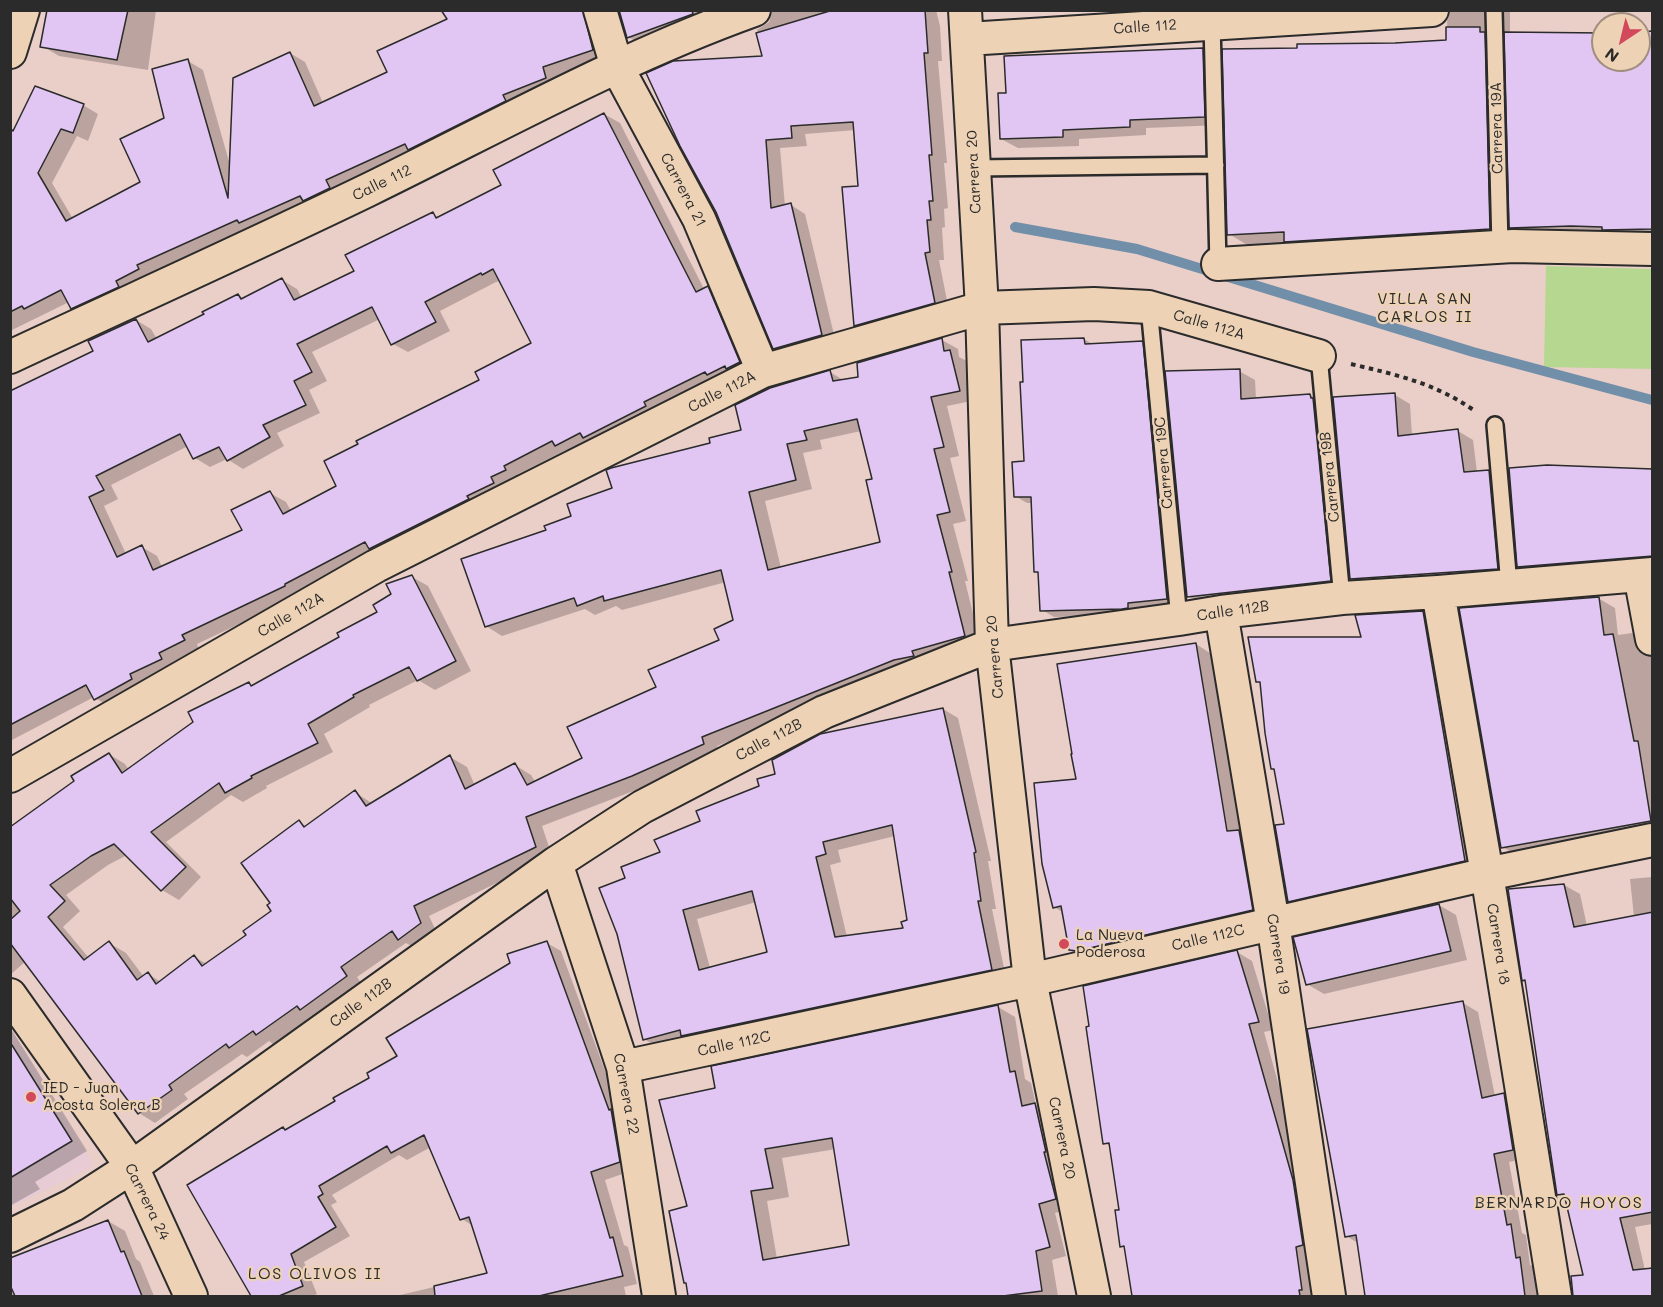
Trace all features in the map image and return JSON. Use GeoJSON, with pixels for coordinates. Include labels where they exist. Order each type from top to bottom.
{"type":"FeatureCollection","features":[{"type":"Feature","properties":{"kind":"street"},"geometry":{"type":"LineString","coordinates":[[10,52],[23,10]]}},
{"type":"Feature","properties":{"kind":"street","name":"Carrera 21"},"geometry":{"type":"LineString","coordinates":[[600,10],[617,67],[699,219],[763,371]]}},
{"type":"Feature","properties":{"kind":"street","name":"Calle 112"},"geometry":{"type":"LineString","coordinates":[[10,357],[366,191],[617,67],[709,26],[754,10]]}},
{"type":"Feature","properties":{"kind":"street","name":"Calle 112"},"geometry":{"type":"LineString","coordinates":[[966,25],[1212,23],[1432,10]]}},
{"type":"Feature","properties":{"kind":"street","name":"Carrera 20"},"geometry":{"type":"LineString","coordinates":[[966,25],[982,308],[992,645],[1030,980],[1094,1296]]}},
{"type":"Feature","properties":{"kind":"street"},"geometry":{"type":"LineString","coordinates":[[1218,264],[1500,246],[1653,249]]}},
{"type":"Feature","properties":{"kind":"street","name":"Calle 112A"},"geometry":{"type":"LineString","coordinates":[[10,776],[376,566],[763,371],[982,308],[1094,304],[1149,308],[1318,356]]}},
{"type":"Feature","properties":{"kind":"street"},"geometry":{"type":"LineString","coordinates":[[1646,575],[1653,639]]}},
{"type":"Feature","properties":{"kind":"street","name":"Calle 112B"},"geometry":{"type":"LineString","coordinates":[[10,1236],[73,1205],[132,1167],[556,863],[642,807],[824,712],[992,645],[1221,612],[1342,598],[1646,575]]}},
{"type":"Feature","properties":{"kind":"street","name":"Carrera 18"},"geometry":{"type":"LineString","coordinates":[[1438,592],[1556,1296]]}},
{"type":"Feature","properties":{"kind":"street","name":"Carrera 19"},"geometry":{"type":"LineString","coordinates":[[1221,612],[1274,923],[1329,1296]]}},
{"type":"Feature","properties":{"kind":"street","name":"Calle 112C"},"geometry":{"type":"LineString","coordinates":[[623,1067],[1030,980],[1487,874],[1653,840]]}},
{"type":"Feature","properties":{"kind":"street","name":"Carrera 22"},"geometry":{"type":"LineString","coordinates":[[556,863],[623,1067],[659,1296]]}},
{"type":"Feature","properties":{"kind":"street","name":"Carrera 24"},"geometry":{"type":"LineString","coordinates":[[10,995],[132,1167],[190,1296]]}},
{"type":"Feature","properties":{"kind":"lane","name":"Carrera 19A"},"geometry":{"type":"LineString","coordinates":[[1494,10],[1500,246]]}},
{"type":"Feature","properties":{"kind":"lane"},"geometry":{"type":"LineString","coordinates":[[1212,23],[1218,264]]}},
{"type":"Feature","properties":{"kind":"lane"},"geometry":{"type":"LineString","coordinates":[[974,168],[1216,165]]}},
{"type":"Feature","properties":{"kind":"lane","name":"Carrera 19C"},"geometry":{"type":"LineString","coordinates":[[1149,308],[1179,619]]}},
{"type":"Feature","properties":{"kind":"lane","name":"Carrera 19B"},"geometry":{"type":"LineString","coordinates":[[1318,356],[1342,598]]}},
{"type":"Feature","properties":{"kind":"lane"},"geometry":{"type":"LineString","coordinates":[[1495,425],[1509,585]]}},
{"type":"Feature","properties":{"kind":"path"},"geometry":{"type":"LineString","coordinates":[[1318,356],[1406,377],[1453,395],[1495,425]]}},
{"type":"Feature","properties":{"kind":"shaded area","name":"IED - Juan Acosta Solera B"},"geometry":{"type":"Polygon","coordinates":[[[10,1028],[94,1166],[11,1207],[10,1207],[10,1028]]]}},
{"type":"Feature","properties":{"kind":"green space"},"geometry":{"type":"Polygon","coordinates":[[[1546,266],[1652,269],[1652,369],[1544,367],[1546,266]]]}},
{"type":"Feature","properties":{"kind":"building"},"geometry":{"type":"Polygon","coordinates":[[[47,10],[128,10],[117,60],[40,47],[47,10]]]}},
{"type":"Feature","properties":{"kind":"building"},"geometry":{"type":"Polygon","coordinates":[[[441,10],[583,10],[593,50],[543,67],[546,78],[503,95],[506,101],[408,150],[405,144],[326,180],[330,188],[303,201],[300,196],[239,223],[237,220],[137,265],[139,269],[116,281],[119,287],[71,309],[61,290],[24,309],[22,306],[10,312],[10,128],[13,131],[35,86],[84,104],[73,133],[61,129],[38,173],[66,221],[140,182],[120,139],[164,118],[152,69],[188,59],[228,198],[233,78],[290,52],[314,106],[387,72],[377,51],[447,19],[441,10]]]}},
{"type":"Feature","properties":{"kind":"building"},"geometry":{"type":"Polygon","coordinates":[[[619,10],[692,10],[693,14],[627,38],[619,10]]]}},
{"type":"Feature","properties":{"kind":"building"},"geometry":{"type":"Polygon","coordinates":[[[833,10],[925,10],[928,53],[924,53],[933,201],[929,201],[931,220],[927,220],[930,252],[925,253],[935,303],[854,326],[842,187],[858,186],[853,122],[791,126],[792,138],[766,140],[771,208],[791,203],[822,335],[773,349],[716,212],[680,146],[646,73],[673,61],[762,56],[756,33],[833,10]]]}},
{"type":"Feature","properties":{"kind":"building"},"geometry":{"type":"Polygon","coordinates":[[[1446,27],[1480,27],[1480,32],[1485,32],[1490,229],[1284,242],[1284,232],[1227,235],[1222,49],[1297,48],[1297,44],[1446,40],[1446,27]]]}},
{"type":"Feature","properties":{"kind":"building"},"geometry":{"type":"Polygon","coordinates":[[[1651,31],[1653,31],[1653,229],[1602,230],[1602,227],[1571,226],[1509,228],[1504,32],[1591,33],[1591,72],[1651,72],[1651,31]]]}},
{"type":"Feature","properties":{"kind":"building"},"geometry":{"type":"Polygon","coordinates":[[[1203,48],[1205,117],[1130,120],[1130,127],[1063,130],[1063,137],[1000,139],[998,93],[1006,93],[1004,56],[1203,48]]]}},
{"type":"Feature","properties":{"kind":"building"},"geometry":{"type":"Polygon","coordinates":[[[604,113],[696,292],[708,286],[740,362],[707,375],[705,372],[644,402],[646,406],[583,438],[580,433],[555,446],[552,441],[504,466],[506,470],[491,477],[494,483],[467,496],[469,499],[369,549],[365,542],[285,586],[182,635],[185,640],[159,653],[162,659],[130,674],[132,679],[94,700],[86,685],[10,725],[10,391],[93,351],[88,341],[136,319],[148,342],[238,294],[241,299],[282,278],[294,300],[354,271],[345,255],[433,212],[436,218],[501,185],[493,170],[604,113]],[[493,269],[425,302],[436,322],[391,345],[372,307],[297,344],[312,372],[294,381],[306,405],[263,425],[270,437],[227,461],[219,447],[193,459],[180,434],[96,476],[104,490],[89,497],[117,557],[142,545],[153,570],[242,530],[231,510],[270,491],[283,514],[336,486],[324,461],[358,444],[356,441],[479,380],[475,372],[531,343],[493,269]]]}},
{"type":"Feature","properties":{"kind":"building"},"geometry":{"type":"Polygon","coordinates":[[[942,338],[944,351],[950,350],[960,391],[931,397],[944,447],[934,449],[950,512],[937,515],[965,636],[912,651],[914,656],[894,660],[702,737],[704,744],[632,776],[526,817],[536,847],[414,906],[421,923],[398,940],[392,931],[341,967],[347,976],[300,1010],[297,1006],[256,1035],[253,1031],[229,1048],[226,1044],[169,1085],[172,1090],[138,1114],[10,943],[10,920],[20,911],[10,898],[10,827],[74,781],[71,776],[109,753],[122,773],[193,722],[188,712],[249,682],[251,686],[339,637],[337,633],[377,612],[373,605],[391,594],[386,584],[412,575],[456,661],[417,681],[409,667],[353,695],[354,697],[308,724],[318,743],[251,776],[252,778],[225,793],[219,783],[151,832],[186,867],[161,891],[114,844],[91,856],[50,885],[65,901],[48,917],[84,960],[109,941],[137,980],[148,972],[156,984],[194,955],[202,966],[246,935],[243,931],[271,911],[267,905],[270,903],[241,863],[299,820],[304,827],[355,790],[366,806],[450,755],[465,789],[515,763],[527,785],[582,758],[567,727],[656,687],[648,670],[719,640],[714,629],[733,620],[721,570],[604,601],[603,596],[577,606],[574,598],[485,627],[461,559],[546,530],[544,526],[571,516],[567,504],[612,488],[606,470],[710,443],[709,438],[741,430],[735,405],[770,388],[830,370],[833,381],[858,377],[857,363],[942,338]],[[857,419],[804,431],[807,440],[787,444],[796,480],[749,492],[768,570],[880,542],[866,480],[872,479],[857,419]]]}},
{"type":"Feature","properties":{"kind":"building"},"geometry":{"type":"Polygon","coordinates":[[[1084,338],[1085,344],[1143,341],[1167,599],[1128,603],[1128,608],[1122,609],[1040,611],[1038,572],[1034,572],[1031,497],[1014,497],[1012,462],[1024,461],[1020,382],[1023,382],[1021,340],[1084,338]]]}},
{"type":"Feature","properties":{"kind":"building"},"geometry":{"type":"Polygon","coordinates":[[[1240,369],[1241,399],[1310,394],[1313,398],[1331,581],[1187,597],[1165,371],[1240,369]]]}},
{"type":"Feature","properties":{"kind":"building"},"geometry":{"type":"Polygon","coordinates":[[[1395,393],[1398,436],[1458,429],[1464,472],[1489,470],[1498,569],[1350,579],[1333,397],[1395,393]]]}},
{"type":"Feature","properties":{"kind":"building"},"geometry":{"type":"Polygon","coordinates":[[[1547,465],[1653,469],[1653,556],[1517,567],[1509,468],[1547,465]]]}},
{"type":"Feature","properties":{"kind":"building"},"geometry":{"type":"Polygon","coordinates":[[[1599,597],[1604,635],[1613,634],[1634,741],[1638,741],[1651,821],[1501,848],[1459,608],[1599,597]]]}},
{"type":"Feature","properties":{"kind":"building"},"geometry":{"type":"Polygon","coordinates":[[[1423,611],[1465,861],[1288,902],[1275,825],[1284,824],[1274,769],[1271,769],[1260,682],[1256,682],[1248,637],[1361,637],[1355,615],[1423,611]]]}},
{"type":"Feature","properties":{"kind":"building"},"geometry":{"type":"Polygon","coordinates":[[[1196,643],[1227,831],[1239,830],[1253,910],[1077,951],[1069,950],[1061,906],[1053,908],[1042,864],[1034,783],[1076,779],[1057,664],[1196,643]]]}},
{"type":"Feature","properties":{"kind":"building"},"geometry":{"type":"Polygon","coordinates":[[[943,708],[976,852],[974,853],[981,901],[978,901],[992,970],[681,1036],[680,1030],[643,1040],[617,934],[599,888],[625,878],[621,867],[660,852],[654,840],[700,821],[696,811],[759,786],[757,779],[775,774],[772,760],[820,734],[943,708]],[[892,825],[823,842],[826,854],[816,857],[835,937],[903,928],[901,922],[907,920],[892,825]],[[752,891],[683,910],[699,970],[767,952],[752,891]]]}},
{"type":"Feature","properties":{"kind":"building"},"geometry":{"type":"Polygon","coordinates":[[[1564,884],[1574,927],[1653,912],[1653,1212],[1620,1218],[1633,1270],[1653,1268],[1653,1296],[1573,1296],[1571,1276],[1583,1275],[1564,1194],[1557,1195],[1525,980],[1522,981],[1508,889],[1564,884]]]}},
{"type":"Feature","properties":{"kind":"building"},"geometry":{"type":"Polygon","coordinates":[[[1439,904],[1451,951],[1306,985],[1293,937],[1439,904]]]}},
{"type":"Feature","properties":{"kind":"building"},"geometry":{"type":"Polygon","coordinates":[[[547,941],[609,1110],[611,1109],[620,1162],[591,1172],[610,1238],[613,1237],[623,1276],[539,1296],[435,1296],[434,1286],[487,1273],[469,1217],[460,1220],[424,1135],[391,1153],[387,1146],[319,1186],[323,1194],[318,1197],[336,1227],[291,1254],[303,1286],[279,1296],[251,1296],[187,1185],[283,1127],[285,1130],[335,1101],[333,1098],[369,1078],[367,1073],[397,1056],[386,1038],[510,963],[507,954],[547,941]]]}},
{"type":"Feature","properties":{"kind":"building"},"geometry":{"type":"Polygon","coordinates":[[[1237,950],[1259,1022],[1249,1024],[1293,1180],[1303,1245],[1296,1247],[1302,1290],[1299,1290],[1300,1296],[1132,1296],[1124,1246],[1120,1247],[1115,1210],[1119,1210],[1109,1143],[1103,1144],[1086,1027],[1089,1026],[1083,986],[1237,950]]]}},
{"type":"Feature","properties":{"kind":"building"},"geometry":{"type":"Polygon","coordinates":[[[1463,1001],[1482,1098],[1504,1093],[1513,1150],[1494,1154],[1507,1225],[1511,1224],[1516,1258],[1520,1257],[1525,1296],[1365,1296],[1356,1235],[1345,1237],[1307,1029],[1463,1001]]]}},
{"type":"Feature","properties":{"kind":"building"},"geometry":{"type":"Polygon","coordinates":[[[998,1005],[1010,1072],[1015,1071],[1022,1106],[1035,1103],[1056,1199],[1039,1204],[1050,1247],[1036,1251],[1042,1291],[1003,1296],[688,1296],[669,1211],[687,1206],[659,1100],[715,1088],[711,1066],[998,1005]],[[832,1138],[765,1149],[773,1188],[751,1191],[763,1260],[849,1245],[832,1138]]]}},
{"type":"Feature","properties":{"kind":"building"},"geometry":{"type":"Polygon","coordinates":[[[10,1042],[72,1141],[10,1178],[10,1042]]]}},
{"type":"Feature","properties":{"kind":"building"},"geometry":{"type":"Polygon","coordinates":[[[108,1220],[121,1252],[124,1251],[142,1296],[15,1296],[10,1285],[10,1258],[108,1220]]]}},
{"type":"Feature","properties":{"kind":"waterway"},"geometry":{"type":"LineString","coordinates":[[1015,227],[1137,249],[1473,352],[1652,400]]}},
{"type":"Feature","properties":{"kind":"place","name":"La Nueva Poderosa"},"geometry":{"type":"Point","coordinates":[1064,944]}},
{"type":"Feature","properties":{"kind":"place","name":"IED - Juan Acosta Solera B"},"geometry":{"type":"Point","coordinates":[31,1097]}},
{"type":"Feature","properties":{"kind":"district","name":"VILLA SAN CARLOS II"},"geometry":{"type":"Point","coordinates":[1425,308]}},
{"type":"Feature","properties":{"kind":"district","name":"BERNARDO HOYOS"},"geometry":{"type":"Point","coordinates":[1559,1203]}},
{"type":"Feature","properties":{"kind":"district","name":"LOS OLIVOS II"},"geometry":{"type":"Point","coordinates":[315,1274]}}]}
